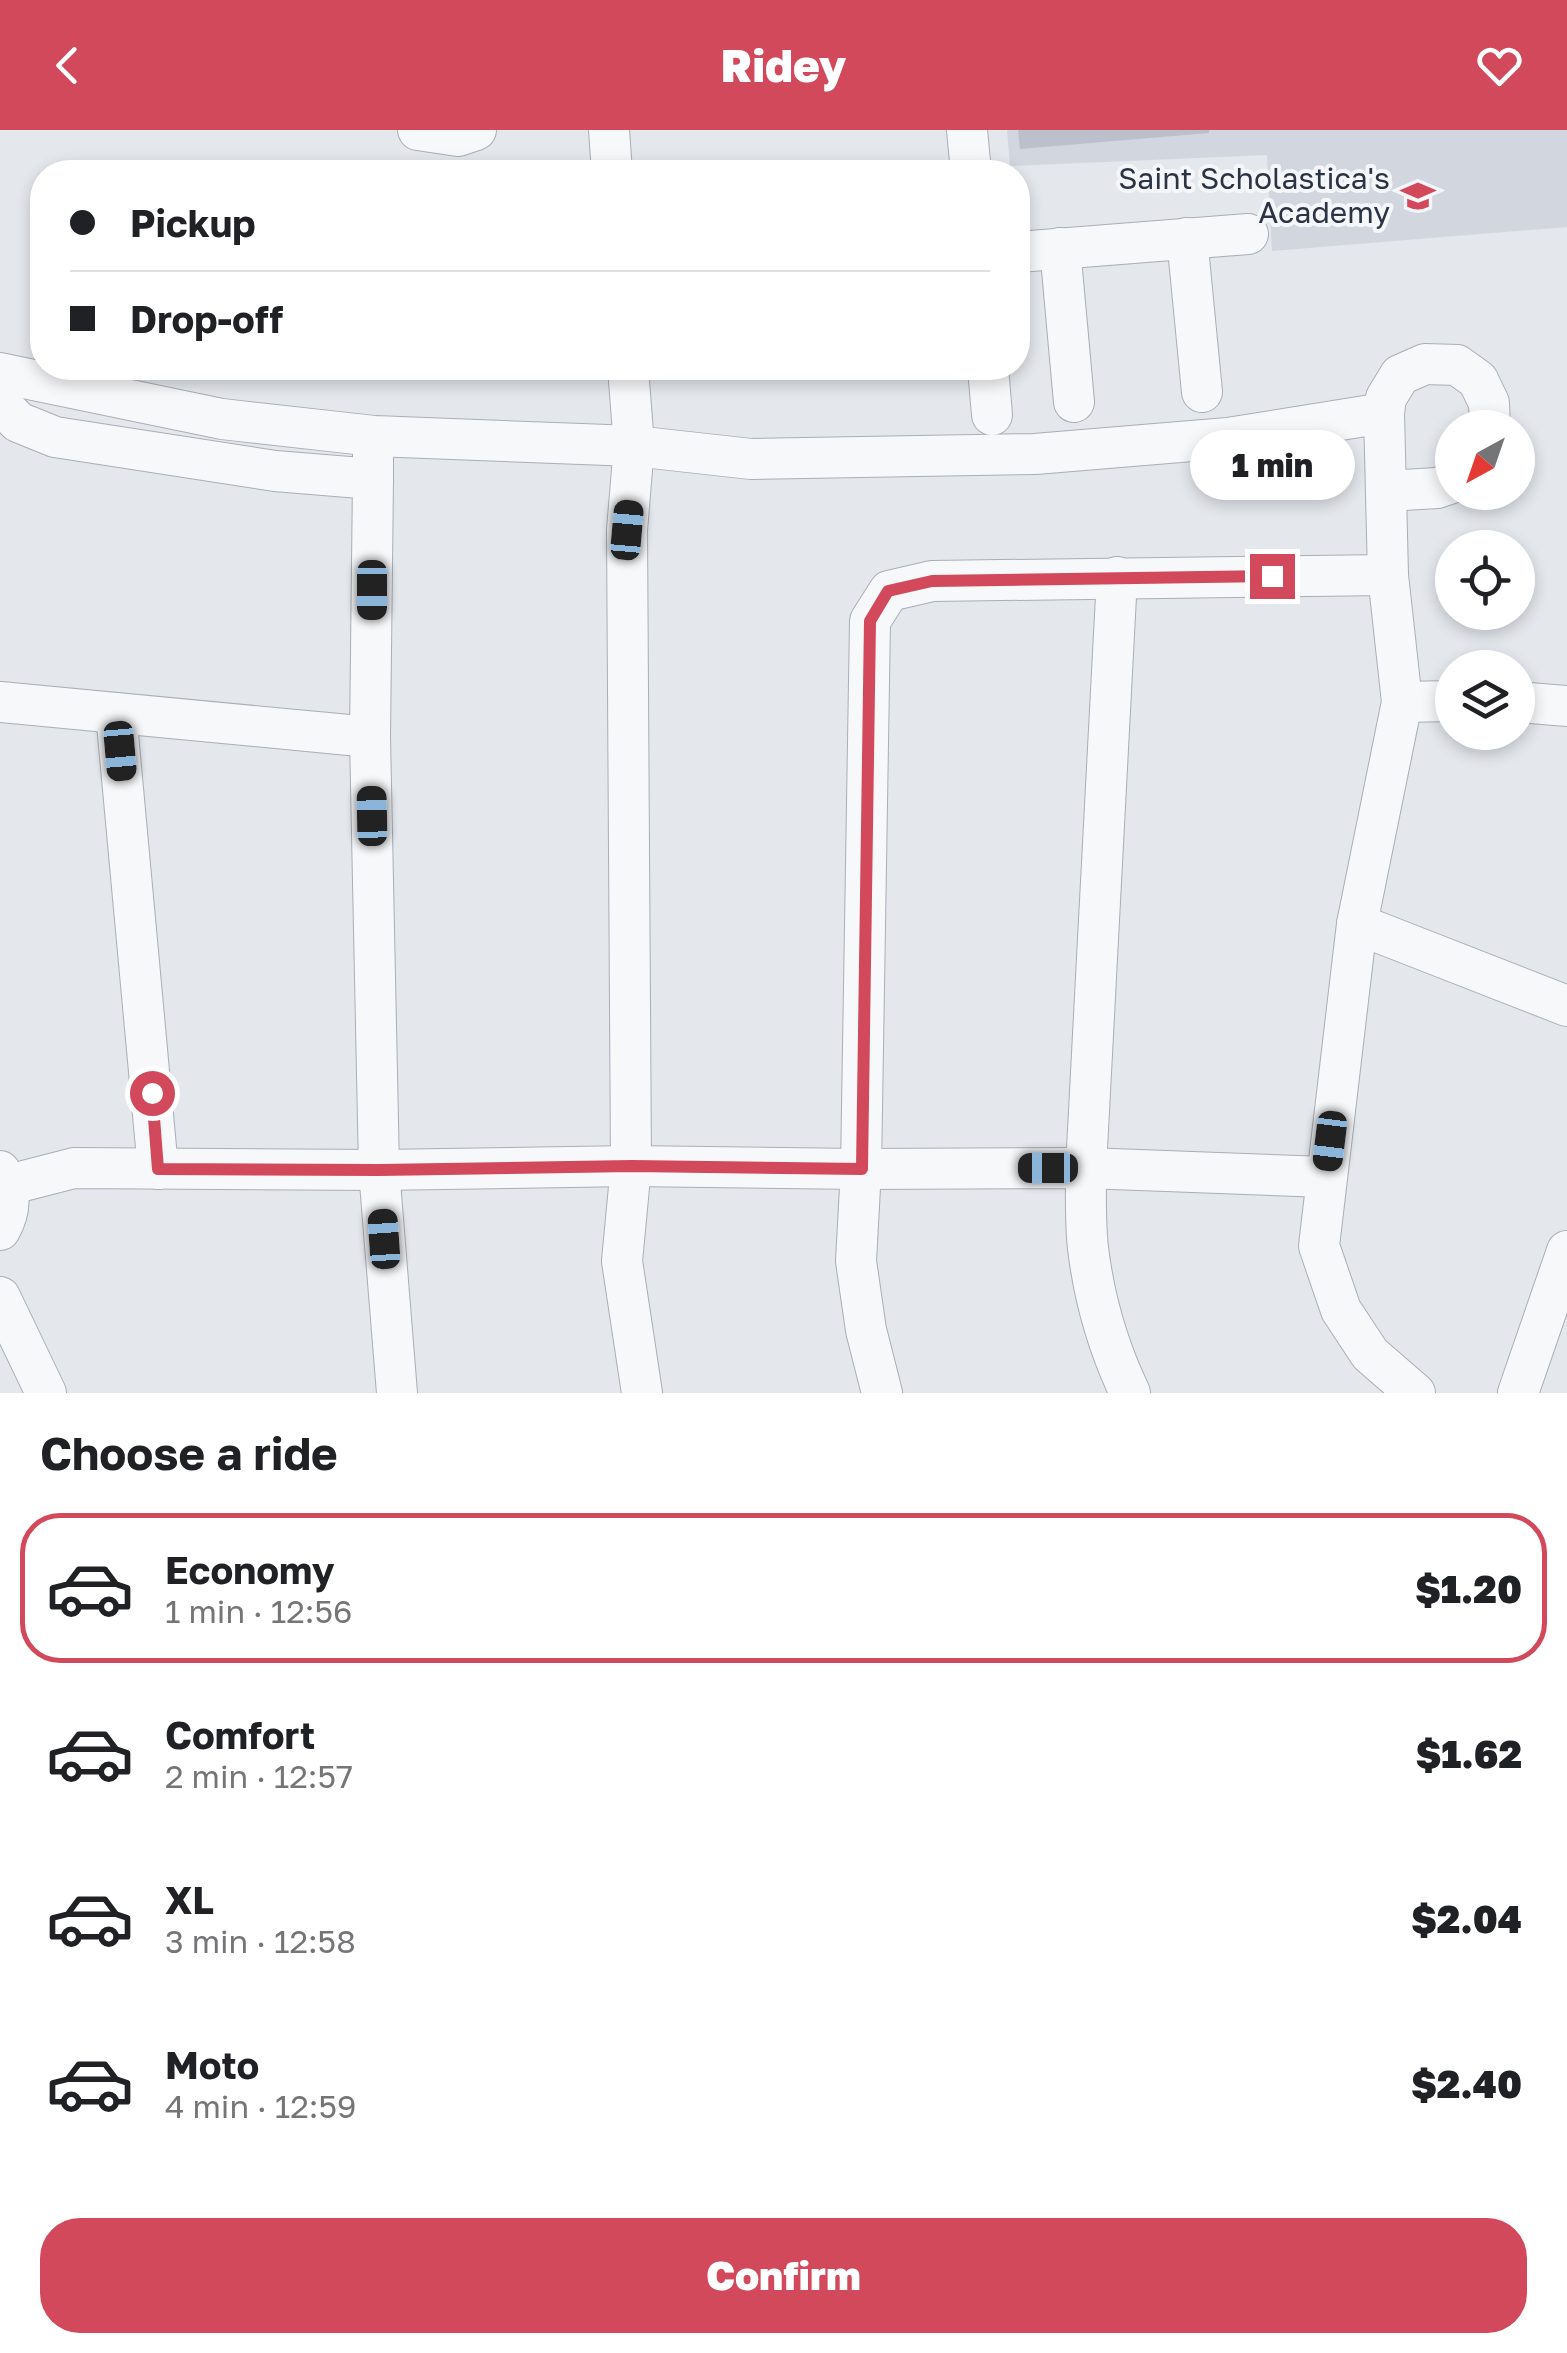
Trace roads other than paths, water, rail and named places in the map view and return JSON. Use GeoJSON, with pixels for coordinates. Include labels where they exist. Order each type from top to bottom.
{"type":"FeatureCollection","features":[{"type":"Feature","properties":{"kind":"street"},"geometry":{"type":"LineString","coordinates":[[418,130],[458,136],[476,130]]}},
{"type":"Feature","properties":{"kind":"street"},"geometry":{"type":"LineString","coordinates":[[967,130],[970,160]]}},
{"type":"Feature","properties":{"kind":"street"},"geometry":{"type":"LineString","coordinates":[[1030,251],[1248,234]]}},
{"type":"Feature","properties":{"kind":"street"},"geometry":{"type":"LineString","coordinates":[[1187,238],[1202,392]]}},
{"type":"Feature","properties":{"kind":"street"},"geometry":{"type":"LineString","coordinates":[[1060,248],[1074,402]]}},
{"type":"Feature","properties":{"kind":"street"},"geometry":{"type":"LineString","coordinates":[[1415,1393],[1370,1354],[1342,1310],[1319,1246],[1358,924],[1402,702],[1388,575],[1386,398],[1400,375],[1425,364],[1457,364],[1478,380],[1489,410]]}},
{"type":"Feature","properties":{"kind":"street"},"geometry":{"type":"LineString","coordinates":[[0,372],[30,378]]}},
{"type":"Feature","properties":{"kind":"street"},"geometry":{"type":"LineString","coordinates":[[38,380],[222,419],[374,436],[634,446],[751,459],[1035,454],[1228,438],[1384,413]]}},
{"type":"Feature","properties":{"kind":"street"},"geometry":{"type":"LineString","coordinates":[[629,380],[634,446],[627,530],[632,1166],[622,1261],[642,1393]]}},
{"type":"Feature","properties":{"kind":"street"},"geometry":{"type":"LineString","coordinates":[[989,380],[992,415]]}},
{"type":"Feature","properties":{"kind":"street"},"geometry":{"type":"LineString","coordinates":[[0,404],[18,422],[55,436],[274,471],[373,479]]}},
{"type":"Feature","properties":{"kind":"street"},"geometry":{"type":"LineString","coordinates":[[374,436],[370,737],[379,1170],[396,1393]]}},
{"type":"Feature","properties":{"kind":"street"},"geometry":{"type":"LineString","coordinates":[[1388,491],[1435,488]]}},
{"type":"Feature","properties":{"kind":"street"},"geometry":{"type":"LineString","coordinates":[[882,1393],[866,1330],[856,1262],[862,1169],[870,621],[888,591],[932,581],[1388,575]]}},
{"type":"Feature","properties":{"kind":"street"},"geometry":{"type":"LineString","coordinates":[[1117,578],[1086,1168],[1087,1244],[1096,1300],[1130,1393]]}},
{"type":"Feature","properties":{"kind":"street"},"geometry":{"type":"LineString","coordinates":[[1402,702],[1435,701]]}},
{"type":"Feature","properties":{"kind":"street"},"geometry":{"type":"LineString","coordinates":[[0,702],[370,737]]}},
{"type":"Feature","properties":{"kind":"street"},"geometry":{"type":"LineString","coordinates":[[1535,703],[1567,706]]}},
{"type":"Feature","properties":{"kind":"street"},"geometry":{"type":"LineString","coordinates":[[116,713],[158,1169]]}},
{"type":"Feature","properties":{"kind":"street"},"geometry":{"type":"LineString","coordinates":[[1358,924],[1567,1006]]}},
{"type":"Feature","properties":{"kind":"street"},"geometry":{"type":"LineString","coordinates":[[0,1230],[9,1206],[4,1178],[74,1168],[1086,1168],[1326,1177]]}},
{"type":"Feature","properties":{"kind":"street"},"geometry":{"type":"LineString","coordinates":[[1526,1390],[1567,1252]]}},
{"type":"Feature","properties":{"kind":"street"},"geometry":{"type":"LineString","coordinates":[[0,1296],[46,1393]]}},
{"type":"Feature","properties":{"kind":"place","name":"Saint Scholastica's Academy"},"geometry":{"type":"Point","coordinates":[1418,196]}}]}
